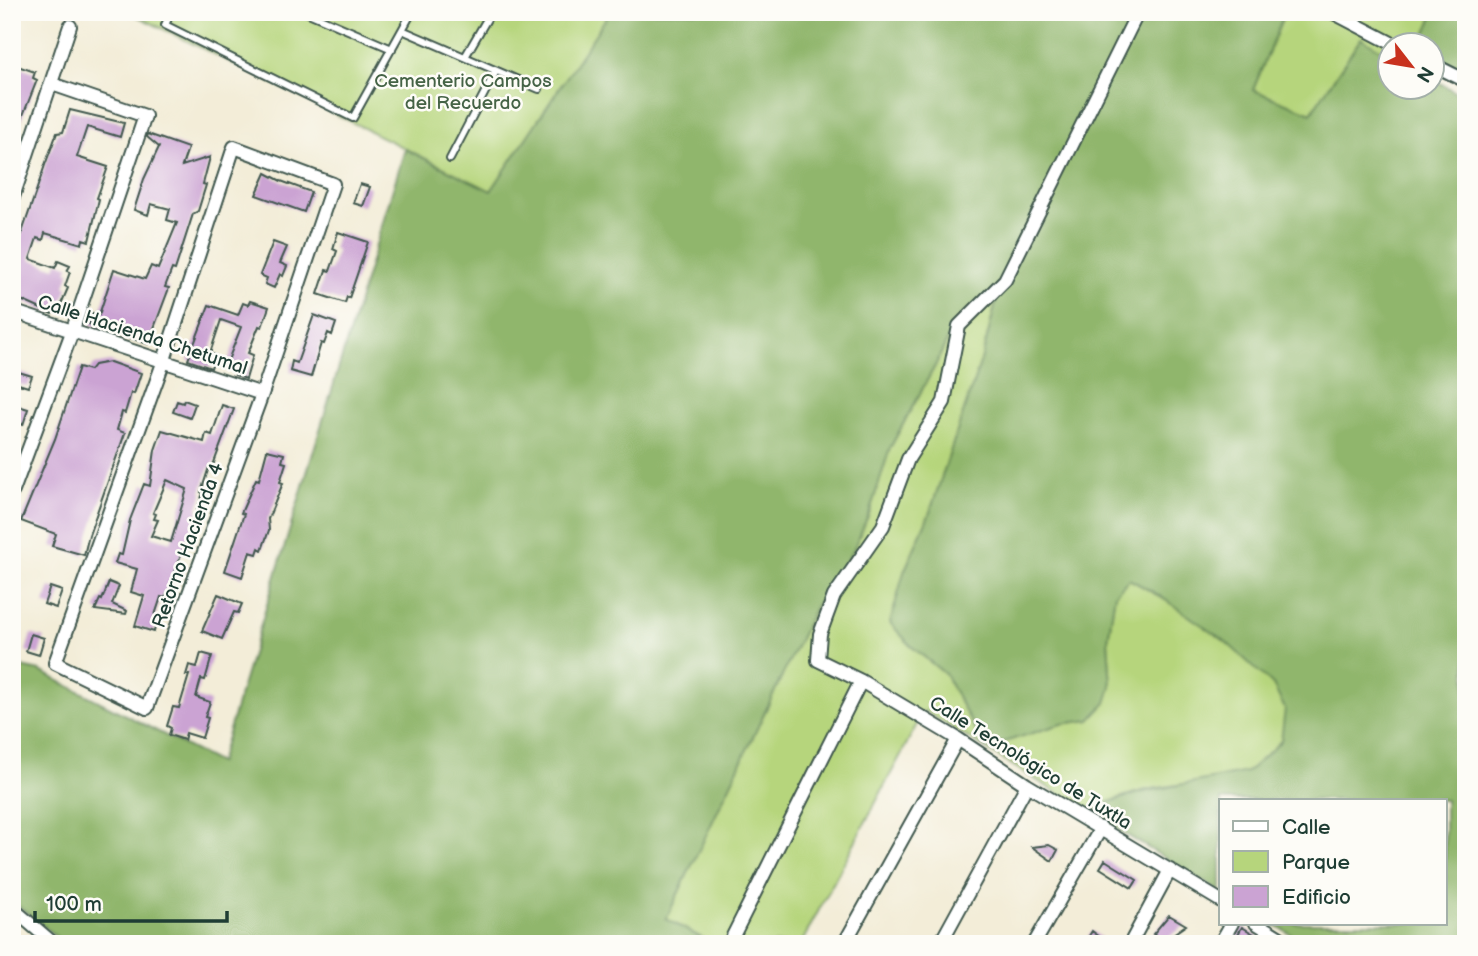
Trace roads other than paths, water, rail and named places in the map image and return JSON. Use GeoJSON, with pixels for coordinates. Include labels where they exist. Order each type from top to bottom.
{"type":"FeatureCollection","features":[{"type":"Feature","properties":{"kind":"street","name":"Calle Tecnológico de Tuxtla"},"geometry":{"type":"LineString","coordinates":[[1138,12],[1005,280],[958,327],[944,402],[908,459],[883,526],[834,596],[820,634],[818,660],[861,681],[958,739],[1027,785],[1219,900]]}},
{"type":"Feature","properties":{"kind":"street"},"geometry":{"type":"LineString","coordinates":[[1332,12],[1376,35]]}},
{"type":"Feature","properties":{"kind":"street"},"geometry":{"type":"LineString","coordinates":[[12,200],[70,26]]}},
{"type":"Feature","properties":{"kind":"street"},"geometry":{"type":"LineString","coordinates":[[1446,71],[1466,81]]}},
{"type":"Feature","properties":{"kind":"street"},"geometry":{"type":"LineString","coordinates":[[13,491],[72,332],[145,116],[52,85]]}},
{"type":"Feature","properties":{"kind":"street","name":"Retorno Hacienda 4"},"geometry":{"type":"LineString","coordinates":[[234,146],[333,184],[262,394],[148,708],[55,663],[163,363],[234,146]]}},
{"type":"Feature","properties":{"kind":"street","name":"Calle Hacienda Chetumal"},"geometry":{"type":"LineString","coordinates":[[12,311],[262,394]]}},
{"type":"Feature","properties":{"kind":"street"},"geometry":{"type":"LineString","coordinates":[[734,942],[861,681]]}},
{"type":"Feature","properties":{"kind":"street"},"geometry":{"type":"LineString","coordinates":[[844,944],[958,739]]}},
{"type":"Feature","properties":{"kind":"street"},"geometry":{"type":"LineString","coordinates":[[940,944],[1027,785]]}},
{"type":"Feature","properties":{"kind":"street"},"geometry":{"type":"LineString","coordinates":[[1034,944],[1101,828]]}},
{"type":"Feature","properties":{"kind":"street"},"geometry":{"type":"LineString","coordinates":[[1130,944],[1170,870]]}},
{"type":"Feature","properties":{"kind":"street"},"geometry":{"type":"LineString","coordinates":[[12,908],[54,944]]}},
{"type":"Feature","properties":{"kind":"street"},"geometry":{"type":"LineString","coordinates":[[1220,944],[1230,925]]}},
{"type":"Feature","properties":{"kind":"street"},"geometry":{"type":"LineString","coordinates":[[1259,925],[1290,944]]}},
{"type":"Feature","properties":{"kind":"lane"},"geometry":{"type":"LineString","coordinates":[[171,12],[166,25],[353,118],[412,12]]}},
{"type":"Feature","properties":{"kind":"lane"},"geometry":{"type":"LineString","coordinates":[[306,12],[392,49]]}},
{"type":"Feature","properties":{"kind":"lane"},"geometry":{"type":"LineString","coordinates":[[466,57],[491,12]]}},
{"type":"Feature","properties":{"kind":"lane"},"geometry":{"type":"LineString","coordinates":[[402,30],[539,89]]}},
{"type":"Feature","properties":{"kind":"lane"},"geometry":{"type":"LineString","coordinates":[[450,159],[496,71]]}},
{"type":"Feature","properties":{"kind":"park label","name":"Cementerio Campos del Recuerdo"},"geometry":{"type":"Point","coordinates":[463,91]}}]}
